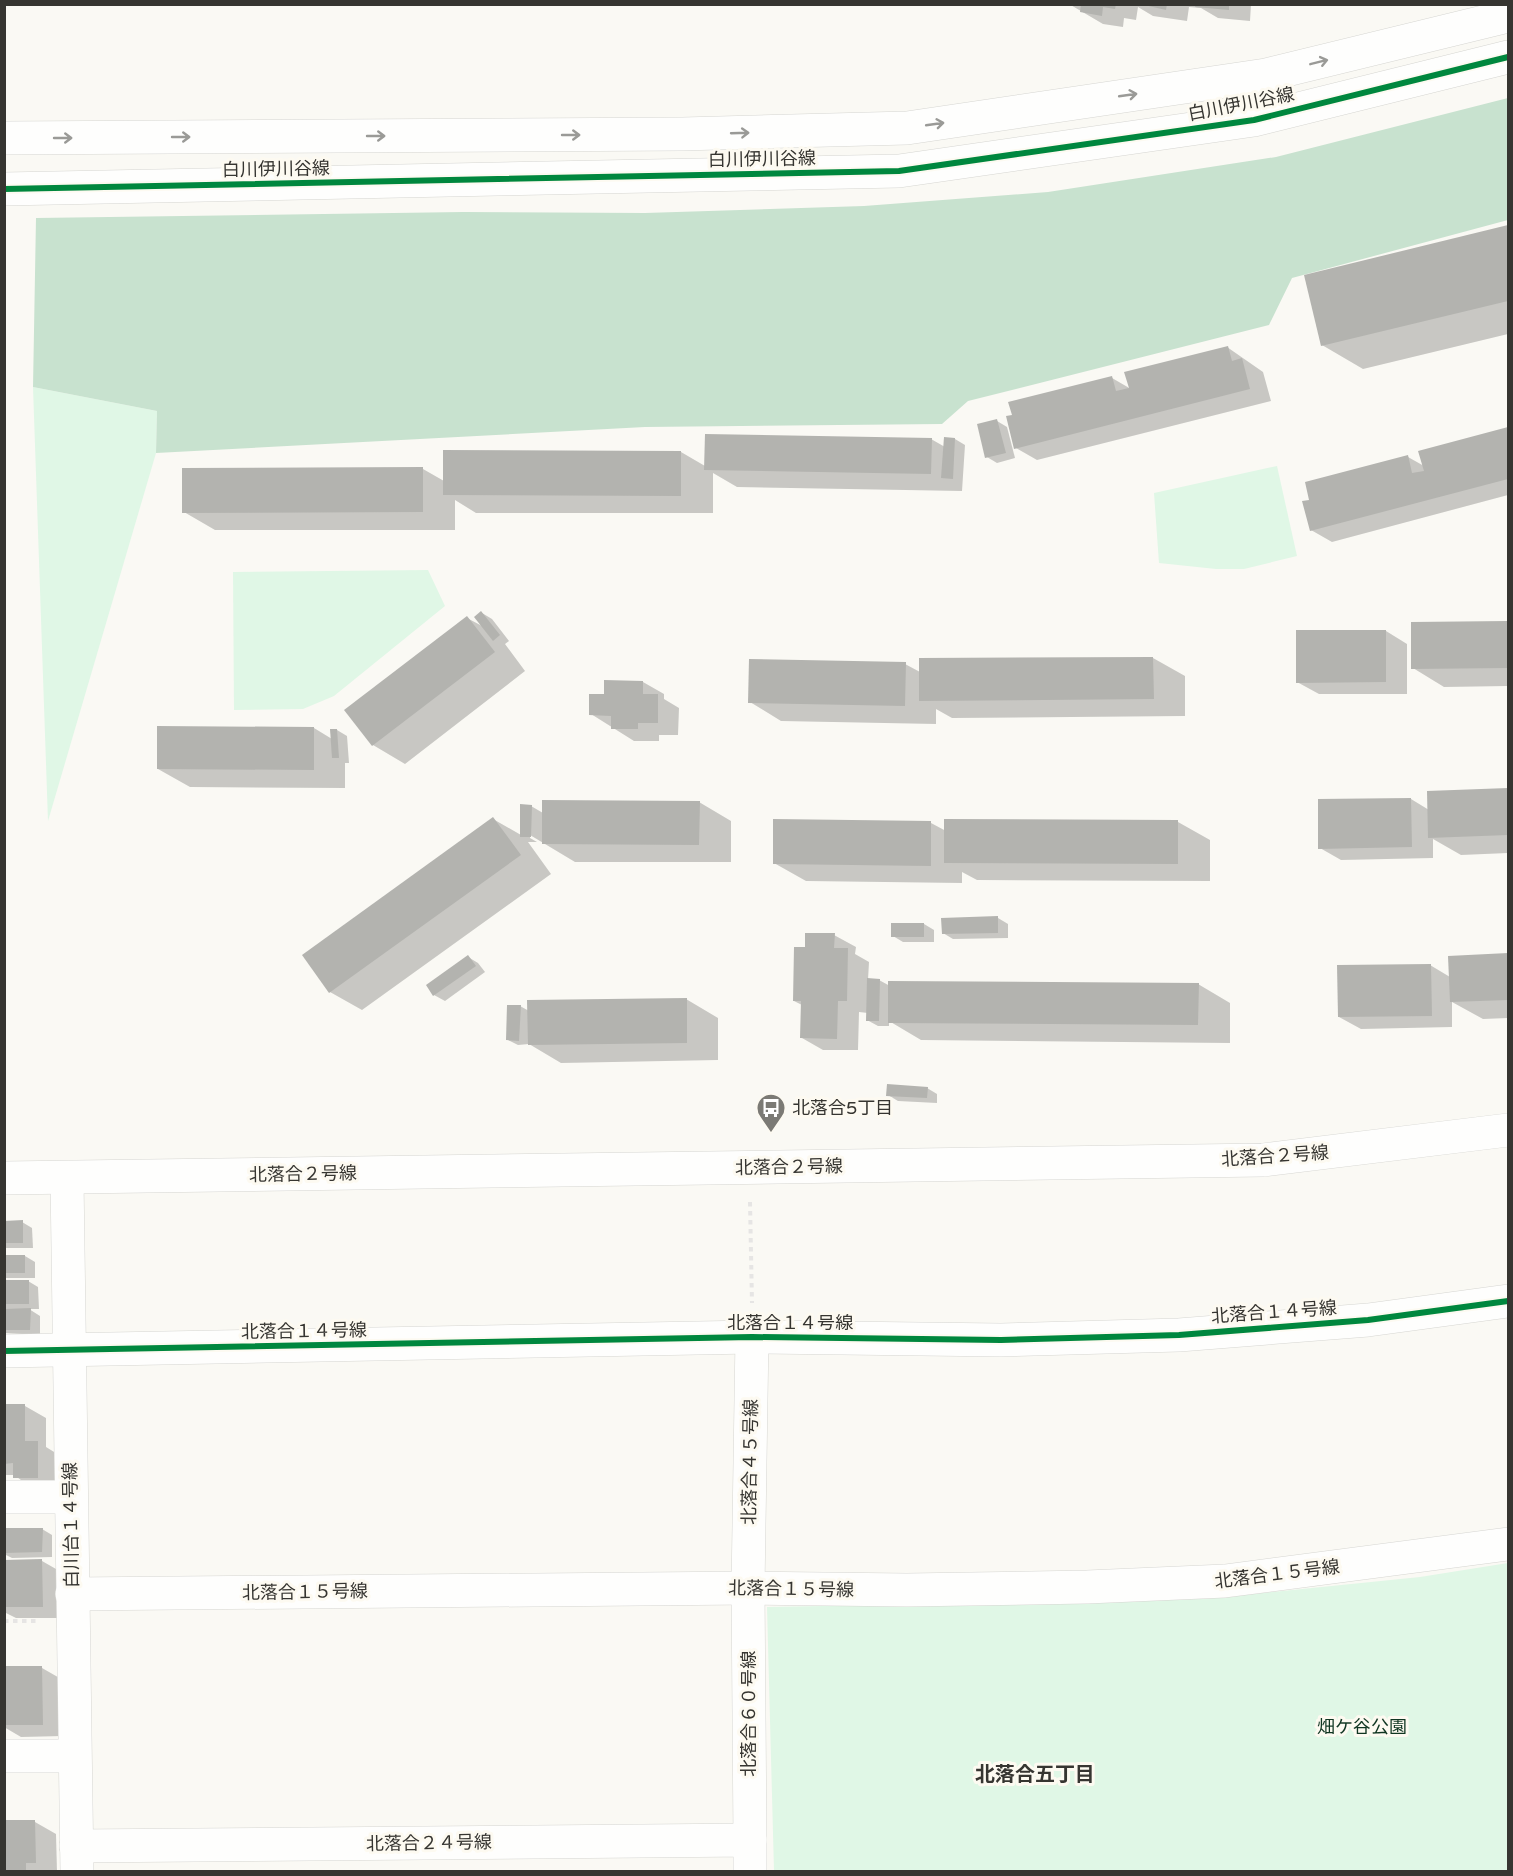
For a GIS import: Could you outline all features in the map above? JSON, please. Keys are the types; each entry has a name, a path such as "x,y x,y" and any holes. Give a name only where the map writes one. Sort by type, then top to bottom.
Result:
{"street":[{"name":"白川伊川谷線","path":"4,138 670,134 907,128 1266,75 1509,16"},
{"name":"白川伊川谷線","path":"4,189 899,171 1254,120 1509,57"},
{"name":"北落合２号線","path":"4,1178 68,1179 1263,1160 1509,1130"},
{"name":"白川台１４号線","path":"68,1179 76,1859"},
{"name":"北落合１４号線","path":"4,1351 752,1337 1001,1340 1179,1335 1368,1320 1509,1301"},
{"name":"北落合４５号線","path":"748,1588 752,1337"},
{"path":"4,1497 70,1497"},
{"name":"北落合１５号線","path":"72,1594 748,1588 918,1590 1087,1587 1225,1581 1509,1544"},
{"name":"北落合６０号線","path":"748,1588 750,1840"},
{"path":"4,1756 74,1756"},
{"path":"750,1840 750,1872"},
{"name":"北落合２４号線","path":"76,1859 750,1840"}],"path":[{"path":"749,1168 752,1337"}],"green space":[{"path":"1508,98 1508,220 1292,278 1269,325 968,401 942,424 645,427 156,453 157,411 33,387 36,218 463,212 645,213 864,206 1048,192 1276,157"},
{"path":"33,387 157,411 156,453 48,821"},
{"path":"1277,466 1297,556 1244,569 1216,569 1159,563 1154,493"},
{"path":"428,570 445,606 334,696 303,709 234,710 233,572"},
{"name":"畑ケ谷公園","path":"1508,1563 1508,1871 774,1871 767,1607 1202,1599 1420,1577"}],"building":[{"path":"1081,4 1116,4 1115,9 1103,7 1102,16 1080,12"},
{"path":"1140,4 1167,4 1166,10"},
{"path":"1196,4 1229,4 1229,10 1195,7"},
{"path":"1508,225 1508,301 1321,346 1304,275"},
{"path":"1228,346 1232,361 1242,358 1250,389 1014,449 1006,416 1012,415 1008,402 1112,376 1116,391 1129,388 1124,372"},
{"path":"997,419 1006,453 985,458 977,424"},
{"path":"1508,427 1508,479 1310,531 1302,501 1309,500 1305,482 1408,455 1412,473 1424,471 1418,451"},
{"path":"705,434 932,438 931,474 704,470"},
{"path":"944,437 955,438 953,479 941,478"},
{"path":"443,450 681,451 681,496 443,495"},
{"path":"423,467 423,512 182,513 182,468"},
{"path":"481,611 500,635 493,641 474,617"},
{"path":"467,616 495,652 372,746 344,710"},
{"path":"1508,621 1508,668 1411,669 1411,622"},
{"path":"1296,630 1386,630 1386,682 1296,683"},
{"path":"1153,657 1154,699 919,701 919,658"},
{"path":"749,659 906,662 905,706 748,703"},
{"path":"604,680 643,681 643,694 658,694 658,723 638,723 638,729 611,729 611,716 589,715 589,694 604,694"},
{"path":"157,726 314,727 314,770 157,769"},
{"path":"330,729 337,729 339,758 332,758"},
{"path":"1508,788 1508,835 1428,838 1427,791"},
{"path":"1411,798 1412,847 1318,849 1318,799"},
{"path":"542,800 700,801 699,845 542,844"},
{"path":"520,804 532,805 531,837 520,837"},
{"path":"493,817 521,855 329,993 302,955"},
{"path":"773,819 931,821 931,866 773,864"},
{"path":"944,819 1178,820 1178,864 944,863"},
{"path":"998,916 998,933 942,934 941,918"},
{"path":"891,923 924,923 924,937 891,937"},
{"path":"805,933 835,933 834,948 848,948 847,1001 838,1001 837,1039 800,1038 801,1001 793,1001 794,947 805,947"},
{"path":"1508,953 1508,1000 1450,1002 1448,956"},
{"path":"468,955 476,966 433,996 426,985"},
{"path":"1431,964 1432,1016 1338,1017 1337,965"},
{"path":"867,978 880,979 879,1021 866,1021"},
{"path":"888,981 1199,983 1198,1025 888,1023"},
{"path":"687,998 687,1043 528,1045 527,1000"},
{"path":"507,1005 521,1005 519,1041 506,1040"},
{"path":"887,1084 928,1087 927,1098 886,1096"},
{"path":"23,1220 23,1243 4,1243 4,1221"},
{"path":"4,1255 25,1255 25,1273 4,1273"},
{"path":"4,1280 29,1280 29,1304 4,1304"},
{"path":"31,1308 30,1330 5,1330 5,1309"},
{"path":"4,1404 25,1404 25,1441 38,1441 38,1478 13,1478 13,1463 4,1464"},
{"path":"4,1528 43,1528 42,1552 4,1553"},
{"path":"42,1559 43,1607 4,1607 4,1560"},
{"path":"4,1666 42,1666 43,1725 4,1725"},
{"path":"4,1820 35,1820 36,1863 26,1863 26,1872 5,1872"}],"cycle path":[{"path":"4,189 899,171 1254,120 1508,57"},
{"path":"4,1351 752,1337 1001,1340 1179,1335 1368,1320 1508,1301"}],"place":[{"name":"北落合5丁目","path":"771,1134"}],"district":[{"name":"北落合五丁目","path":"1035,1775"}]}
